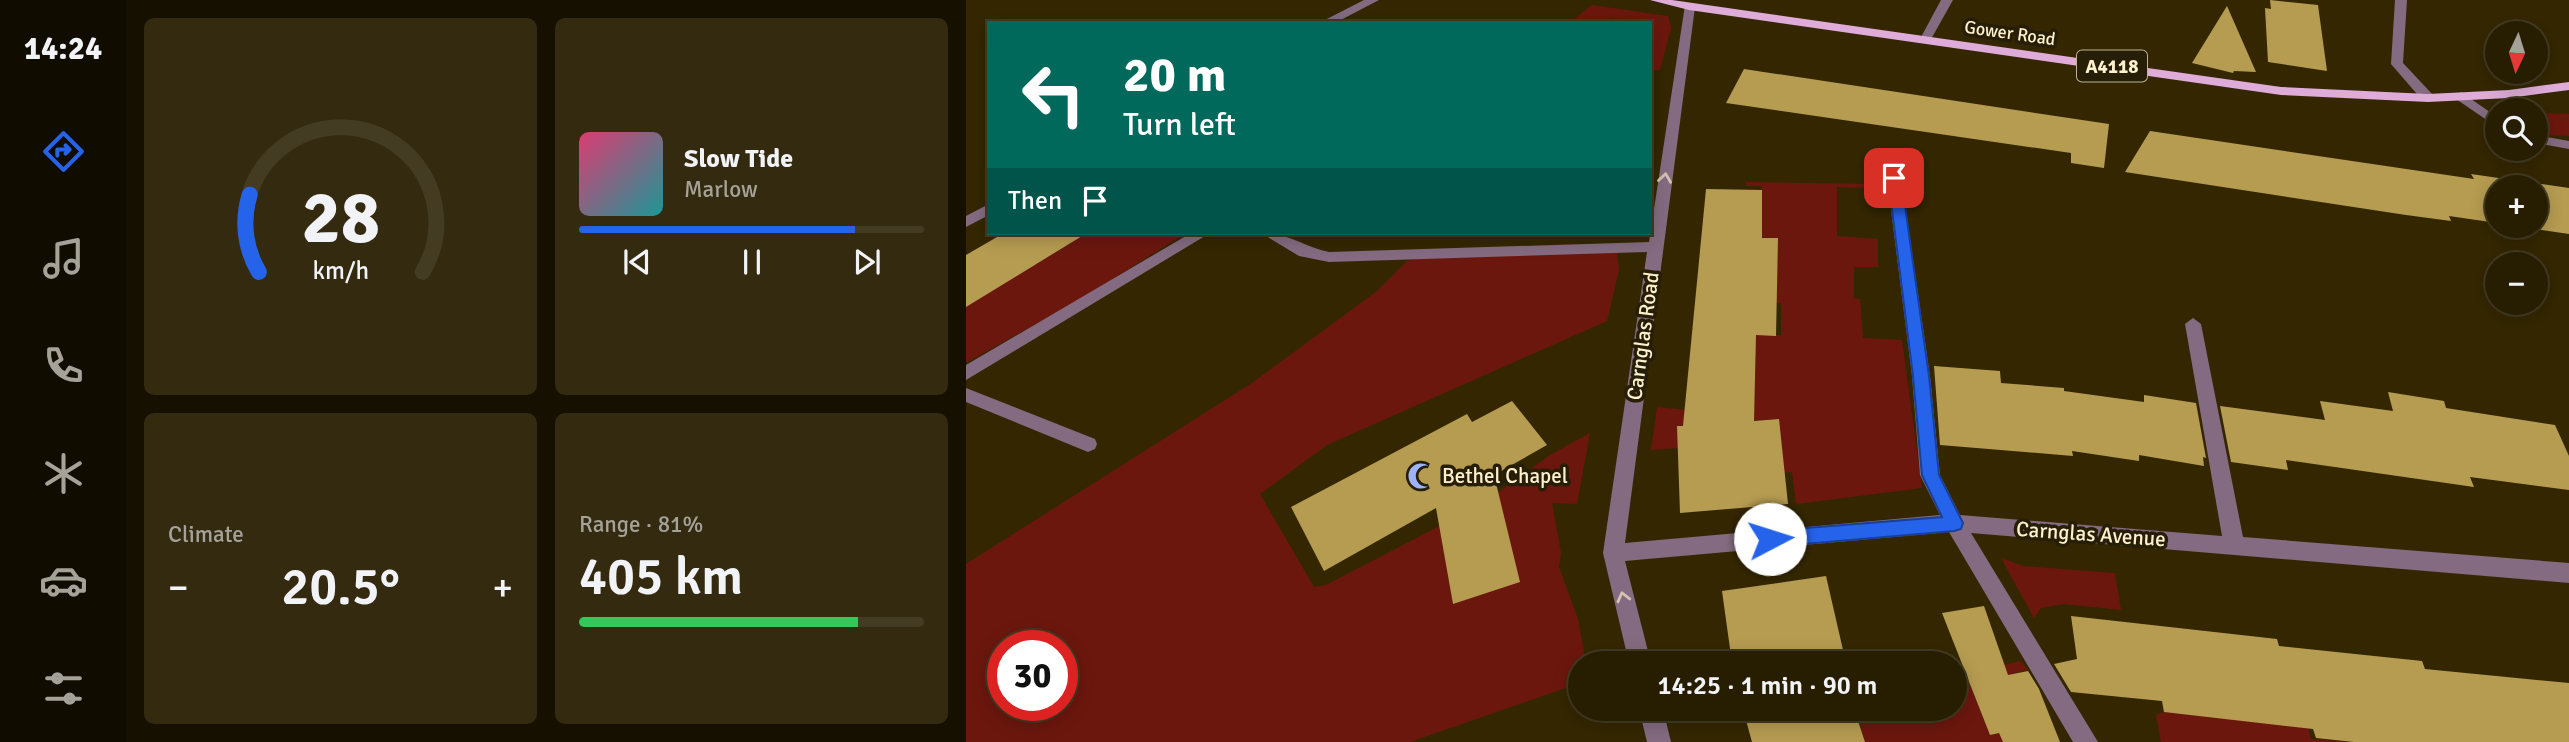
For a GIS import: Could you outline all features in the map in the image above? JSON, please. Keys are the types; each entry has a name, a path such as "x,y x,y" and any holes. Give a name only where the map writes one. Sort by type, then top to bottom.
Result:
{"main road":[{"name":"Gower Road","path":"1657,0 1689,7 2281,91 2428,98 2569,86"}],"street":[{"path":"1329,21 1373,0"},
{"path":"1926,39 1947,0"},
{"path":"2400,0 2397,64 2428,98"},
{"name":"Carnglas Road","path":"1637,651 1613,553 1689,7"},
{"path":"2461,96 2485,114"},
{"path":"2548,141 2569,145"},
{"path":"1894,178 1921,376 1930,475 1954,523 2086,742"},
{"path":"966,222 987,210"},
{"path":"966,373 1199,235"},
{"path":"1273,235 1304,252 1329,257 1656,247"},
{"path":"2193,324 2234,545"},
{"path":"966,395 1087,444"},
{"name":"Carnglas Avenue","path":"1613,553 1954,523 2569,573"},
{"path":"1654,721 1660,742"}],"shaded area":[{"path":"1592,5 1668,16 1671,28 1660,70 1652,70 1652,21 1611,18 1608,21 1572,21"},
{"path":"2548,113 2569,114 2569,136 2548,135"},
{"path":"1746,182 1868,184 1869,188 1837,187 1837,236 1878,239 1878,267 1854,267 1854,298 1860,299 1863,338 1902,340 1922,488 1796,504 1792,472 1763,474 1778,419 1678,426 1678,448 1651,450 1657,407 1696,411 1754,405 1756,356 1713,355 1751,335 1781,335 1781,303 1749,302 1752,293 1777,293 1777,275 1756,275 1777,264 1778,238 1751,237 1762,186 1746,186"},
{"path":"1063,235 1183,235 1087,295 966,363 966,296 1016,256 1035,265 1074,241"},
{"path":"1573,244 1617,250 1619,270 1607,321 1327,445 1260,494 1314,587 1326,585 1482,504 1550,455 1590,433 1577,504 1552,503 1561,553 1559,567 1578,619 1584,651 1568,651 1568,687 1410,742 966,742 966,564 1252,383 1377,291 1407,261 1447,250","holes":["1505,521 1519,582 1453,604 1442,541"]},
{"path":"2001,558 2023,566 2115,573 2121,610 2064,604 2041,608 2034,618"},
{"path":"2021,661 2028,670 1970,685 1990,735 2050,720 2002,738 2003,742 1865,742 1858,721 1967,721 1967,673"},
{"path":"2164,712 2308,727 2311,739 2354,742 2161,742 2156,715"}],"building":[{"path":"2270,0 2318,5 2327,71 2268,62 2265,8 2271,9"},
{"path":"2227,6 2256,72 2233,73 2192,63"},
{"path":"1744,69 2109,124 2104,168 2071,163 2071,153 1726,103"},
{"path":"2150,131 2474,179 2471,174 2485,176 2485,221 2449,216 2451,221 2406,215 2125,172"},
{"path":"2548,185 2569,188 2569,234 2548,231"},
{"path":"1706,189 1762,190 1762,238 1778,238 1776,336 1756,335 1754,421 1779,419 1788,504 1680,513 1677,426 1683,426"},
{"path":"1001,235 1084,235 966,307 966,255"},
{"path":"1934,366 2000,371 2001,383 2064,388 2064,391 2144,402 2144,395 2196,403 2206,458 2203,457 2204,466 2139,455 2139,461 2072,451 2073,456 1940,445"},
{"path":"2388,392 2444,401 2446,408 2555,425 2569,456 2569,490 2470,477 2474,487 2286,460 2288,470 2231,462 2220,406 2325,420 2320,401 2393,411"},
{"name":"Bethel Chapel","path":"1512,401 1547,445 1494,475 1520,582 1453,604 1436,508 1324,571 1291,507 1467,414 1472,422"},
{"path":"1826,576 1843,651 1730,651 1722,591"},
{"path":"1984,606 2008,675 2028,671 2039,689 2060,742 2003,742 1999,733 1990,735 1967,677 1967,651 1957,651 1942,613"},
{"path":"2071,616 2277,639 2279,646 2422,661 2425,669 2569,683 2569,742 2354,742 2316,738 2313,729 2164,712 2162,701 2071,692 2054,664 2077,659"},
{"path":"1746,721 1858,721 1865,742 1752,742"}],"place":[{"name":"Bethel Chapel","path":"1421,476"}],"route":[{"path":"1770,539 1954,523 1930,475 1921,376 1894,178"}]}
